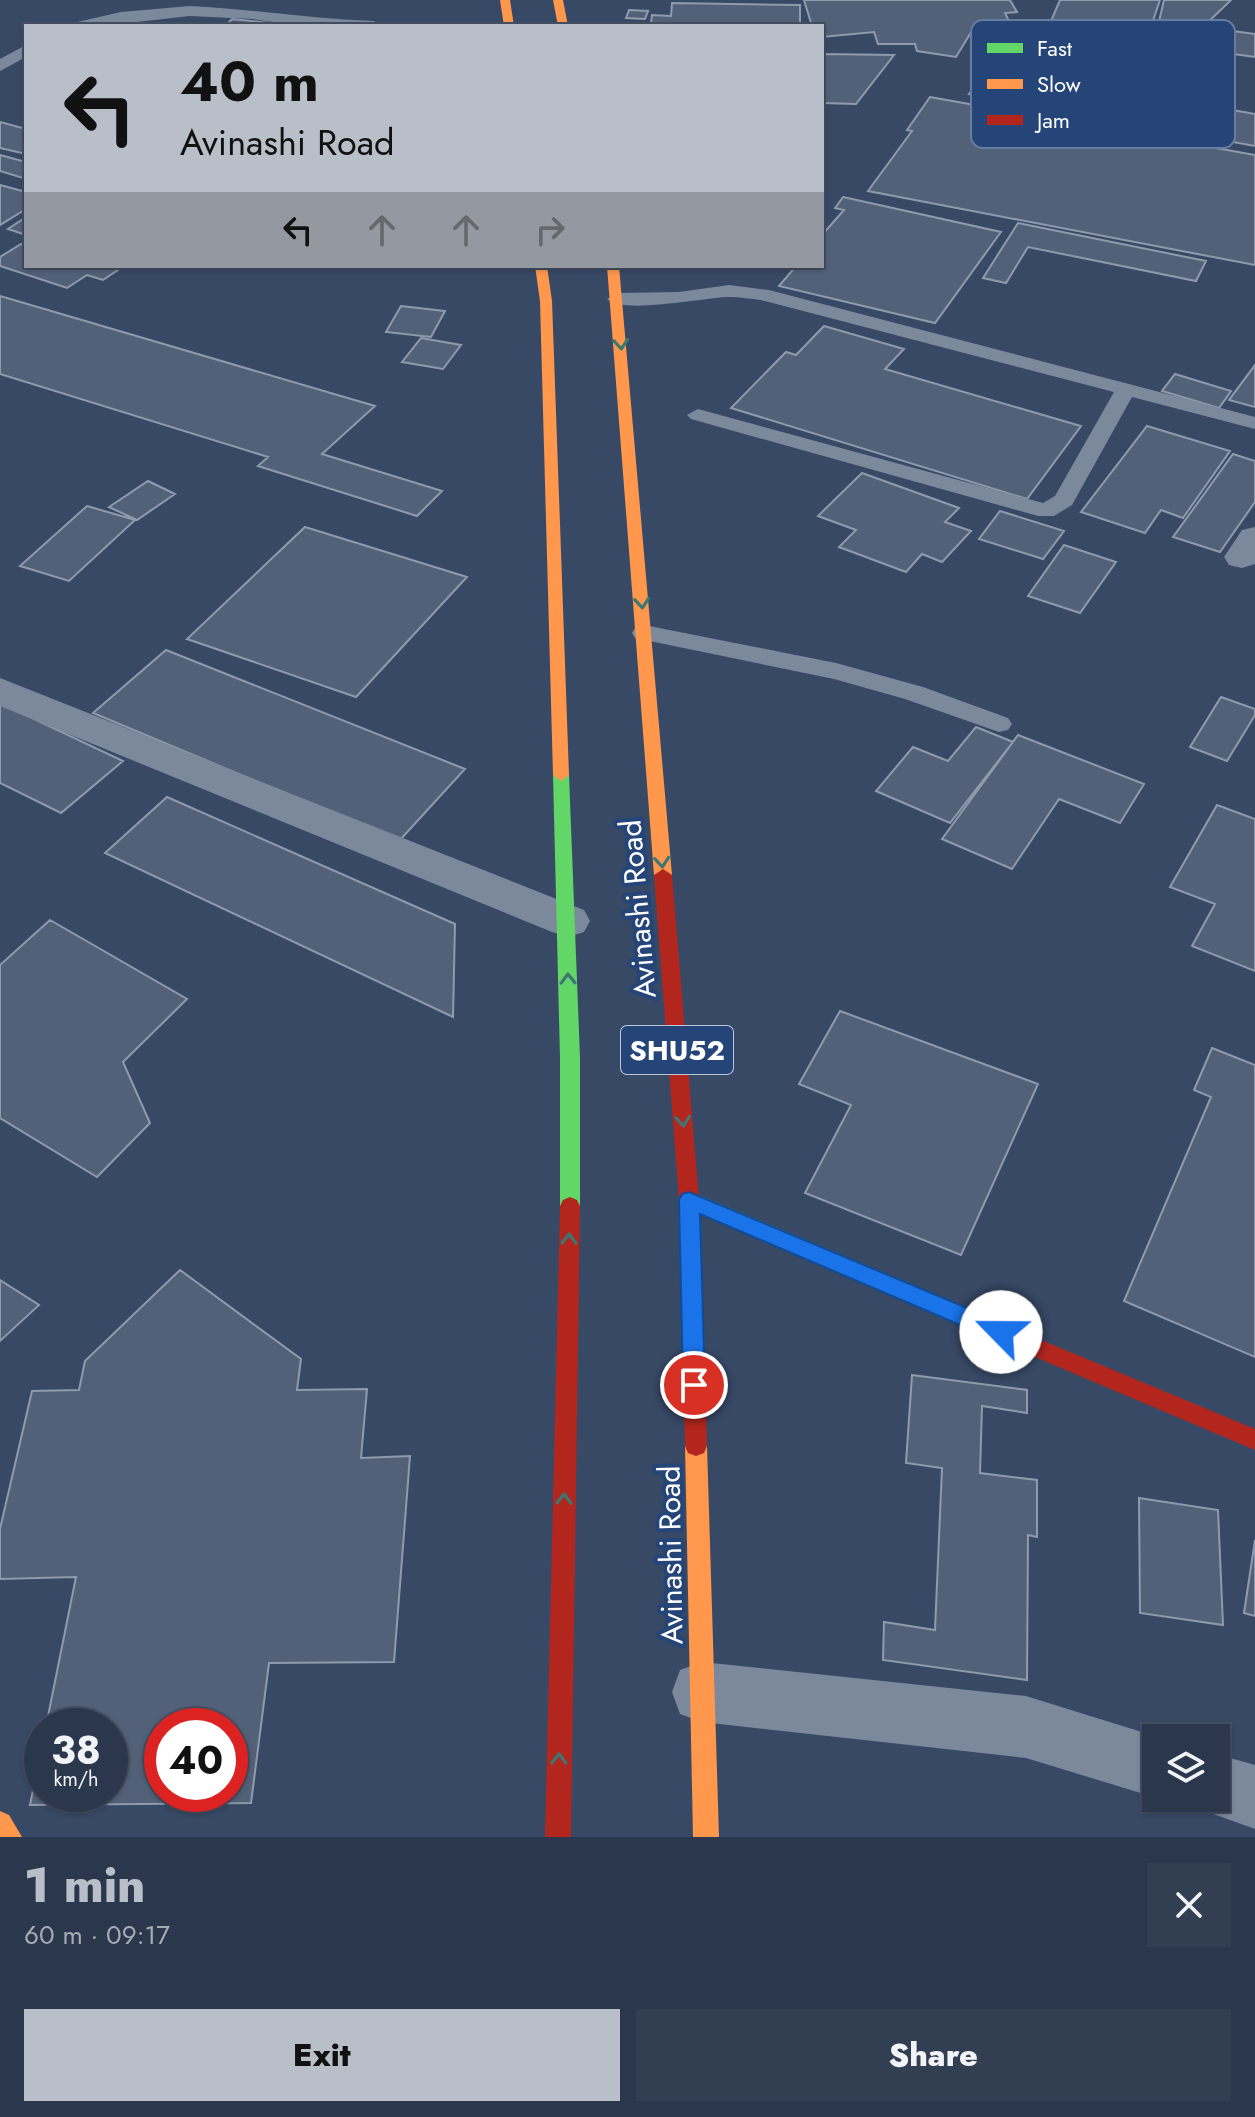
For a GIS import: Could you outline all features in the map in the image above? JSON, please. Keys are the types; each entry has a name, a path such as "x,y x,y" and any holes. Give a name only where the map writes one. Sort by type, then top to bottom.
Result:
{"main road":[{"path":"503,0 509,24"},
{"path":"558,0 563,24"},
{"path":"541,268 546,301 568,921 570,1191 558,1837"},
{"name":"Avinashi Road","path":"613,268 689,1200 706,1837"},
{"path":"689,1200 1255,1440"},
{"path":"0,1824 9,1837"}],"street":[{"path":"0,691 568,921"},
{"path":"702,1692 1026,1727 1142,1763"},
{"path":"1230,1789 1255,1797"}],"lane":[{"path":"88,24 121,17 190,11 349,24"},
{"path":"0,66 24,51"},
{"path":"617,299 679,298 729,291 762,294 1255,423"},
{"path":"698,415 1046,511 1064,500 1126,389"},
{"path":"644,633 836,671 914,693 999,724"}],"building":[{"path":"804,0 1010,0 1017,12 1005,13 1008,20 971,20 971,34 956,57 917,51 915,44 878,44 874,32 824,37 824,24 811,24"},
{"path":"1060,0 1160,0 1153,20 1051,20"},
{"path":"1164,0 1231,0 1210,20 1159,20"},
{"path":"672,3 800,5 800,24 651,24 652,15 671,16"},
{"path":"629,10 648,11 645,19 626,18"},
{"path":"232,19 279,24 227,24"},
{"path":"1235,31 1255,34 1255,57 1235,54"},
{"path":"824,54 894,55 856,104 824,103"},
{"path":"930,97 971,104 971,148 1216,148 1255,155 1255,265 868,191 912,131 907,130"},
{"path":"1235,110 1255,114 1255,146 1235,142"},
{"path":"0,122 24,128 24,154 0,148"},
{"path":"0,155 24,161 24,178 0,171"},
{"path":"0,185 24,191 24,210 0,225"},
{"path":"843,197 1001,232 935,323 779,286 794,268 824,268 824,233 844,210 835,208"},
{"path":"24,218 24,234 8,229"},
{"path":"1018,223 1206,261 1196,281 1028,247 1006,283 983,278"},
{"path":"21,244 24,245 24,268 121,268 103,280 87,275 67,288 0,266 0,257"},
{"path":"0,296 375,406 322,454 442,491 417,516 258,466 268,457 0,374"},
{"path":"401,306 445,311 431,337 386,332"},
{"path":"824,326 904,349 885,369 1081,426 1027,499 731,408 786,352 796,355"},
{"path":"421,338 461,345 443,369 402,362"},
{"path":"1255,365 1255,407 1229,400"},
{"path":"1175,374 1231,391 1219,408 1162,391"},
{"path":"1147,426 1230,451 1183,518 1161,510 1145,533 1081,512"},
{"path":"1233,454 1255,461 1255,502 1220,552 1173,537"},
{"path":"862,473 959,508 945,522 971,531 942,562 922,554 906,572 839,547 856,530 818,516"},
{"path":"148,481 175,494 137,520 109,507"},
{"path":"87,506 135,520 69,581 20,566"},
{"path":"1000,511 1064,531 1043,559 979,539"},
{"path":"305,527 467,577 356,697 187,639"},
{"path":"1064,545 1116,562 1080,613 1028,596"},
{"path":"166,650 465,769 399,841 93,713"},
{"path":"1221,697 1255,709 1255,715 1227,761 1190,747"},
{"path":"0,703 123,761 61,813 0,783"},
{"path":"976,727 1013,742 950,823 876,791 913,747 948,761"},
{"path":"1018,735 1144,784 1120,823 1059,799 1012,869 942,839"},
{"path":"167,797 455,924 453,1017 105,853"},
{"path":"1217,805 1255,819 1255,971 1192,946 1215,904 1170,887"},
{"path":"50,920 187,999 123,1062 150,1123 97,1177 0,1118 0,965"},
{"path":"840,1011 1038,1084 961,1255 805,1193 851,1105 799,1084"},
{"path":"1212,1048 1255,1065 1255,1357 1124,1301 1211,1097 1194,1090"},
{"path":"180,1270 301,1359 297,1390 367,1389 361,1458 410,1456 394,1662 269,1663 251,1803 248,1803 248,1708 144,1708 144,1804 128,1804 128,1708 50,1708 76,1577 0,1579 0,1529 32,1391 79,1390 85,1361"},
{"path":"0,1280 39,1305 0,1341"},
{"path":"912,1375 1027,1390 1027,1413 982,1406 980,1473 1037,1480 1037,1537 1028,1535 1027,1680 883,1660 884,1622 935,1630 942,1468 906,1463"},
{"path":"1139,1498 1218,1510 1223,1625 1140,1613"},
{"path":"1255,1540 1255,1616 1244,1613"}],"traffic: fast":[{"path":"561,775 570,1058 570,1206"},
{"path":"689,1200 979,1323"}],"traffic: slow":[{"path":"505,0 509,24"},
{"path":"558,0 563,24"},
{"path":"541,268 546,301 561,775"},
{"path":"613,268 663,875"},
{"path":"696,1446 706,1837"},
{"path":"0,1824 9,1837"}],"traffic: jam":[{"path":"663,875 689,1200 696,1446"},
{"path":"558,1837 570,1206"},
{"path":"979,1323 1255,1440"}],"route":[{"path":"694,1385 689,1200 1001,1332"}]}
